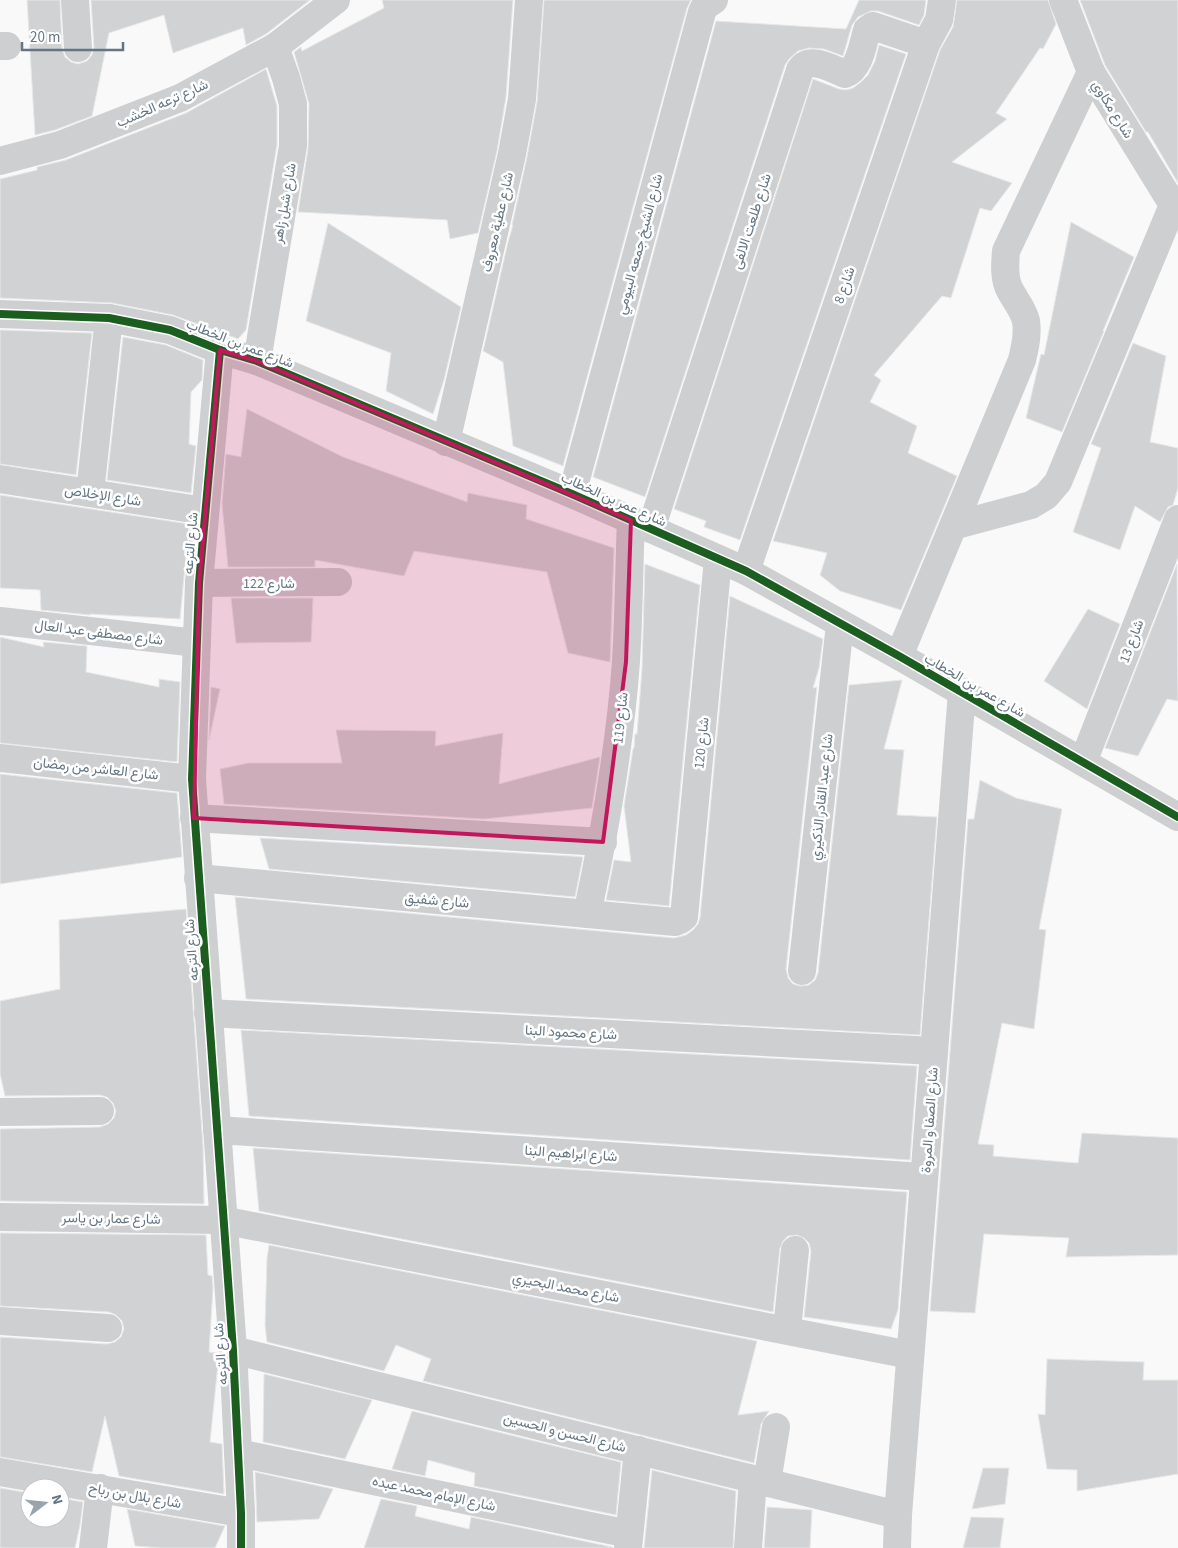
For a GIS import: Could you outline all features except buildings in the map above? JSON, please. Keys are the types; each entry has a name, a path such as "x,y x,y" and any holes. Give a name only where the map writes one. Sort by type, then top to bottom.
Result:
{"street":[{"path":"75,0 78,48"},
{"name":"شارع ترعه الخشب","path":"0,161 60,145 180,98 275,47 336,0"},
{"name":"شارع عطية معروف","path":"446,442 512,154 522,99 529,0"},
{"name":"شارع الشيخ جمعه البيومي","path":"572,494 702,12 705,6 714,0"},
{"name":"شارع 8","path":"746,571 926,44 939,20 942,0"},
{"name":"شارع مكاوي","path":"1063,0 1091,72 1175,208"},
{"name":"شارع طلعت الالفى","path":"641,525 800,70 805,64 812,62 846,74 849,73 854,68 867,30 873,26 926,44"},
{"name":"شارع شبل زاهر","path":"257,361 293,146 293,104 275,47"},
{"path":"899,656 1022,360 1027,340 1026,320 1018,301 1008,286 1004,269 1006,251 1091,72"},
{"path":"953,526 1031,505 1046,496 1058,482 1175,208"},
{"name":"شارع عمر بن الخطاب","path":"0,314 109,318 170,330 220,350 257,361 572,494 746,571 899,656 1178,816"},
{"path":"90,493 109,318"},
{"name":"شارع الترعه","path":"220,350 199,583 192,778 222,1220 233,1350 241,1548"},
{"name":"شارع الإخلاص","path":"0,479 205,511"},
{"name":"شارع 13","path":"1083,762 1178,519"},
{"name":"شارع 119","path":"587,914 603,842 616,755 641,525"},
{"name":"شارع 120","path":"675,922 684,917 718,559"},
{"name":"شارع 122","path":"199,583 338,582"},
{"name":"شارع مصطفى عبد العال","path":"0,620 197,644"},
{"name":"شارع عبد القادر الذكيري","path":"802,971 840,624"},
{"name":"شارع الصفا و المروة","path":"897,1548 910,1355 962,692"},
{"name":"شارع العاشر من رمضان","path":"0,758 192,778"},
{"path":"194,818 603,842"},
{"name":"شارع شفيق","path":"198,878 675,922"},
{"name":"شارع محمود البنا","path":"208,1013 934,1051"},
{"path":"0,1112 100,1112"},
{"name":"شارع ابراهيم البنا","path":"217,1130 924,1177"},
{"name":"شارع عمار بن ياسر","path":"0,1217 222,1220"},
{"name":"شارع محمد البحيري","path":"222,1220 910,1355"},
{"path":"787,1330 795,1250"},
{"path":"0,1321 108,1328"},
{"name":"شارع الحسن و الحسين","path":"233,1350 898,1515"},
{"path":"748,1548 760,1481 776,1427"},
{"path":"628,1541 638,1450"},
{"name":"شارع الإمام محمد عبده","path":"238,1453 628,1541"},
{"name":"شارع بلال بن رباح","path":"0,1472 241,1513"},
{"path":"93,1548 100,1488"}],"highlighted area":[{"path":"220,350 257,361 631,520 626,662 603,842 194,818 199,583"}],"cycle path":[{"path":"0,314 109,318 170,330 220,350 257,361 572,494 746,571 899,656 1178,817"},
{"path":"220,350 199,583 192,779 233,1350 241,1548"}]}
